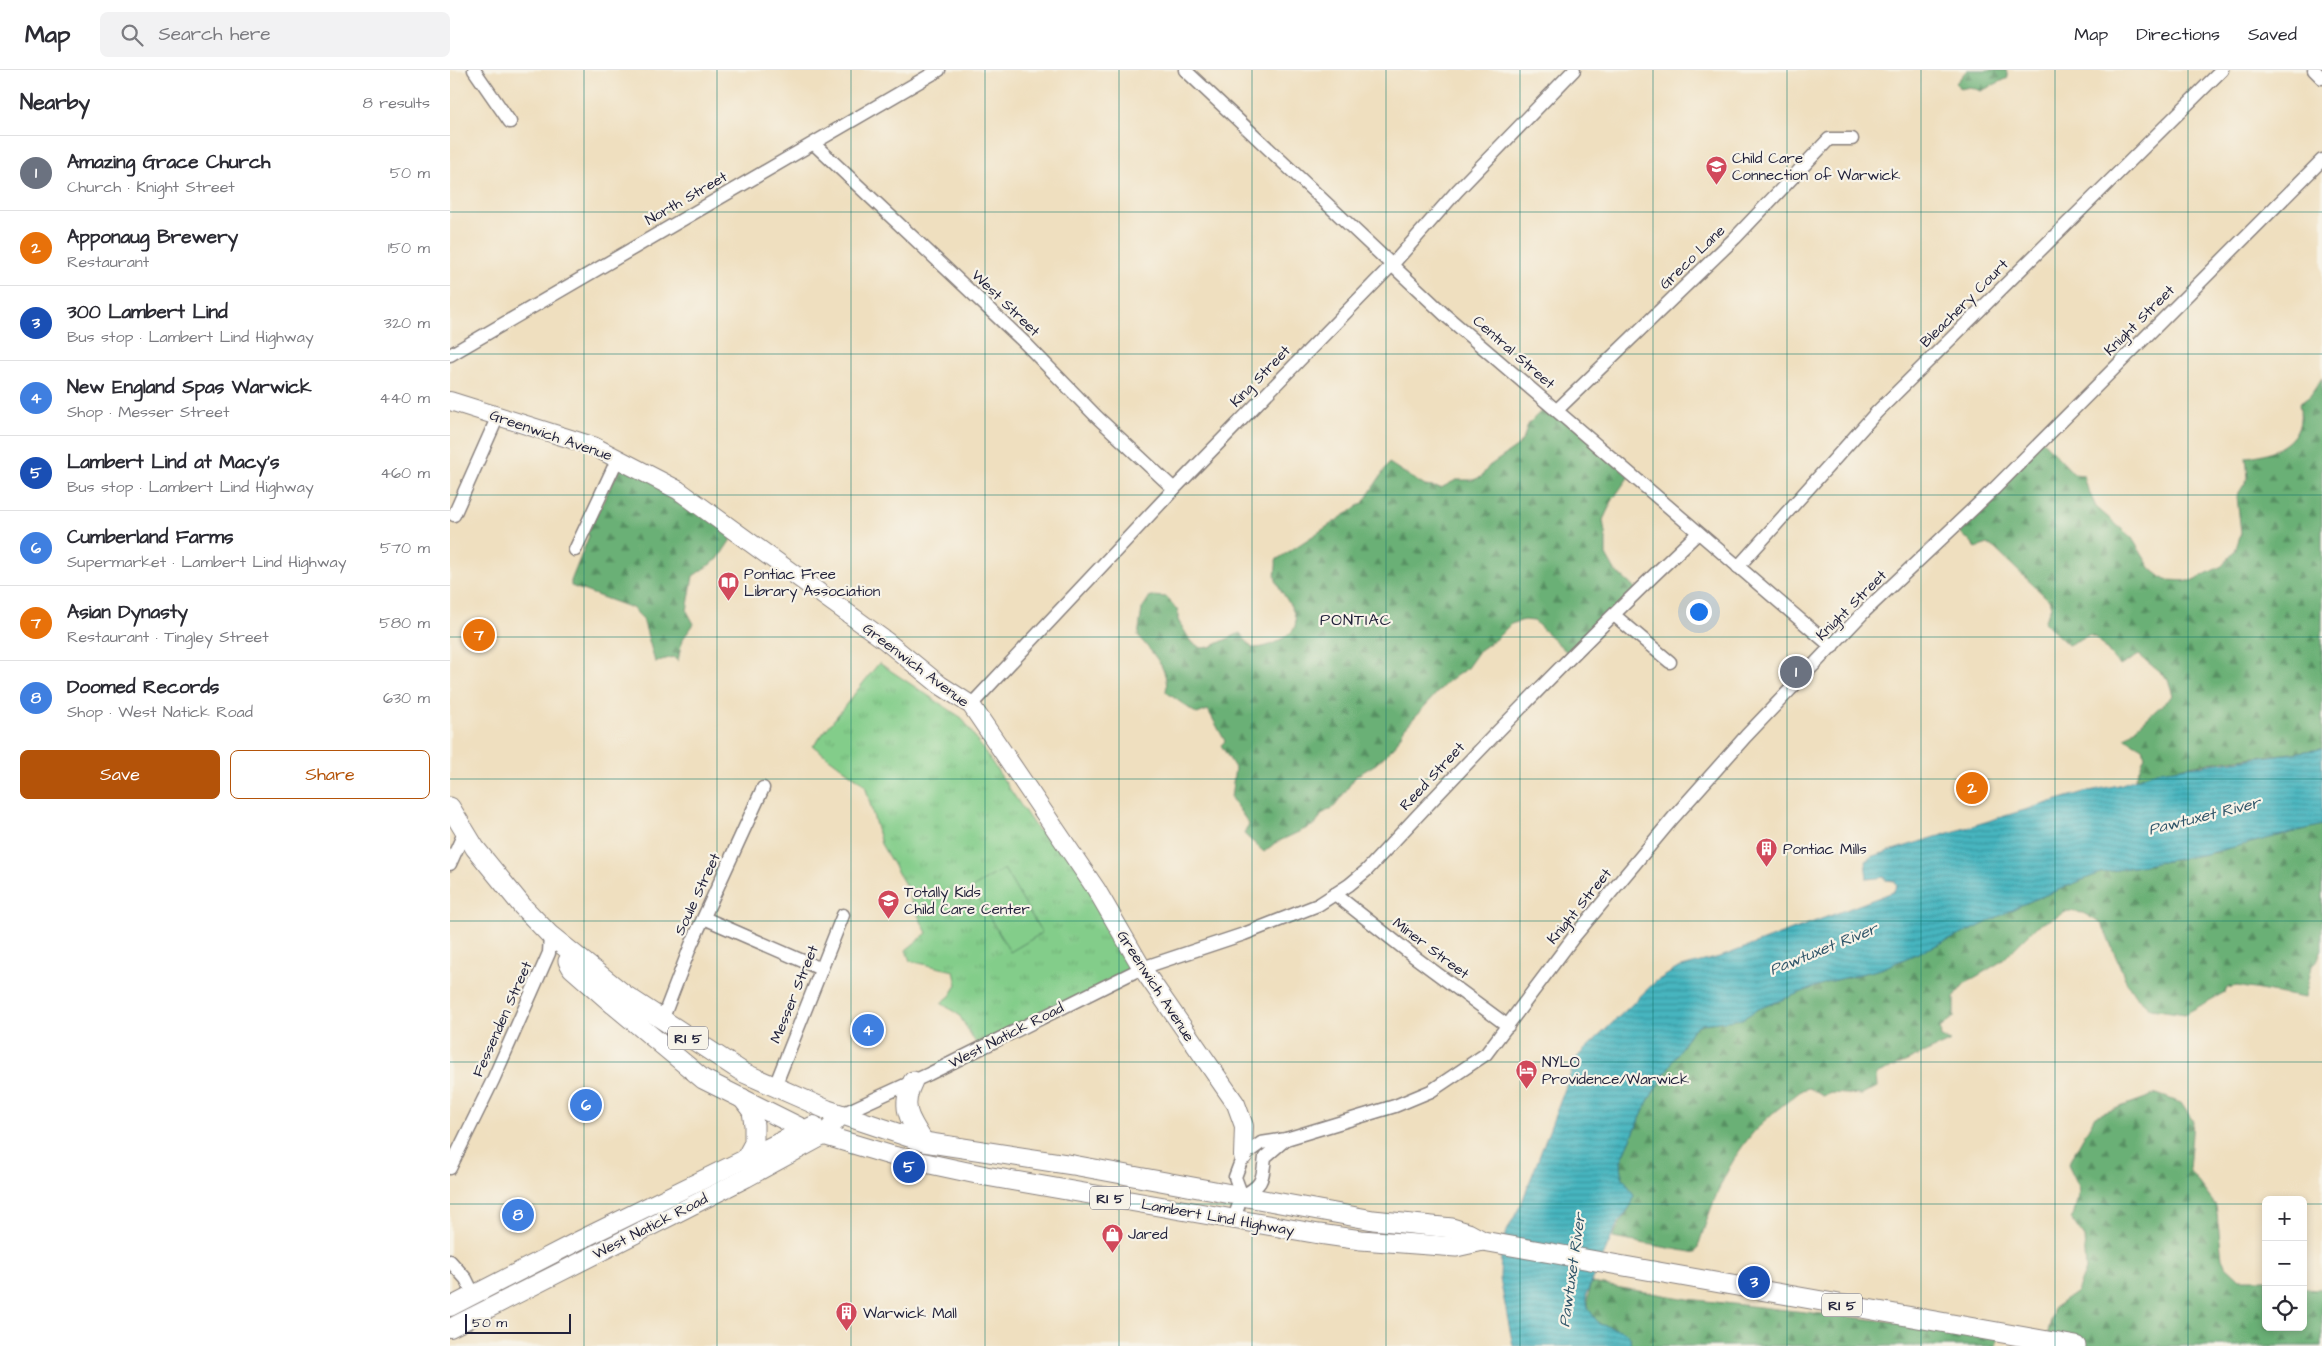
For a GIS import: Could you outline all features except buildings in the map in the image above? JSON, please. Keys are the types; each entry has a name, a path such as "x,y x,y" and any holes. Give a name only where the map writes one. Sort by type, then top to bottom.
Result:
{"main road":[{"name":"Lambert Lind Highway","path":"450,807 475,848 523,908 550,935 625,995 744,1073 828,1110 924,1142 1073,1165 1373,1220 1452,1228 1468,1233 1483,1241 1507,1246 2075,1346"},
{"name":"Lambert Lind Highway","path":"550,935 572,968 703,1079 803,1129 823,1136 894,1156 986,1176 1362,1240 1456,1247 1483,1241"},
{"path":"914,1081 907,1094 906,1108 911,1123 924,1142"},
{"path":"742,1098 752,1111 754,1125 754,1143 746,1158"}],"street":[{"path":"474,70 510,122"},
{"name":"North Street","path":"450,355 644,240 814,144 939,70"},
{"name":"Central Street","path":"1184,70 1445,315 1631,472 1698,533 1832,647"},
{"name":"King Street","path":"971,705 1174,489 1392,265 1457,191 1574,70"},
{"name":"Bleachery Court","path":"1738,567 1876,413 2222,70"},
{"path":"2314,70 2322,78"},
{"name":"Greco Lane","path":"1557,410 1735,238 1829,139 1852,139"},
{"name":"West Street","path":"814,144 1024,342 1097,416 1174,489"},
{"name":"Knight Street","path":"1243,1156 1261,1143 1286,1139 1383,1111 1431,1091 1486,1054 1573,938 1673,818 1746,736 1864,612 1994,489 2322,160"},
{"name":"Greenwich Avenue","path":"450,401 593,446 678,490 886,641 940,685 971,705 1096,889 1142,968 1236,1104 1244,1126 1243,1156"},
{"path":"454,515 498,416"},
{"path":"575,550 618,458"},
{"name":"Reed Street","path":"1142,968 1318,905 1367,870 1470,759 1698,533"},
{"path":"1614,615 1670,662"},
{"name":"Soule Street","path":"664,1015 685,959 763,788"},
{"path":"450,864 465,831"},
{"name":"Miner Street","path":"1335,894 1416,958 1508,1026"},
{"name":"Messer Street","path":"775,1086 843,915"},
{"path":"704,918 821,969"},
{"name":"Fessenden Street","path":"450,1168 493,1080 549,953 550,935"},
{"name":"West Natick Road","path":"450,1307 803,1129 842,1114 914,1081 1142,968"},
{"name":"West Natick Road","path":"450,1328 746,1178 823,1136 842,1114"},
{"name":"Knight Street","path":"1242,1196 1257,1188 1262,1182 1265,1157 1286,1139"},
{"path":"1234,1218 1242,1196 1235,1178 1243,1156"},
{"path":"450,1261 466,1279 474,1295"}],"green space":[{"path":"1967,70 2006,70 2008,78 1981,91 1970,87 1960,89 1956,83"},
{"path":"2322,378 2322,749 2204,764 2135,779 2145,756 2142,748 2125,738 2173,695 2168,679 2139,655 2120,666 2096,638 2089,635 2068,645 2044,622 2051,607 2049,600 1994,548 1988,544 1976,548 1954,526 2042,440 2074,474 2084,475 2085,483 2096,507 2132,538 2151,569 2165,580 2191,581 2222,566 2235,551 2241,533 2237,496 2248,478 2246,457 2279,448 2294,435 2300,416 2299,404 2310,396"},
{"path":"1548,404 1632,472 1613,499 1603,520 1606,555 1615,571 1636,589 1571,656 1534,621 1524,620 1511,624 1497,638 1479,651 1467,668 1446,683 1404,729 1395,746 1376,764 1356,776 1335,806 1322,814 1316,824 1275,843 1264,852 1244,834 1249,824 1231,798 1235,768 1221,745 1225,741 1208,710 1197,714 1166,692 1167,684 1163,669 1138,636 1142,609 1150,596 1167,597 1178,611 1178,620 1191,642 1202,648 1210,647 1240,633 1252,648 1273,644 1292,631 1295,624 1292,610 1276,580 1276,560 1363,503 1389,463 1425,486 1441,488 1456,480 1473,480 1481,477 1489,466 1518,446 1524,437 1528,424"},
{"path":"624,460 734,535 718,559 693,576 687,611 694,624 682,640 678,661 673,657 655,662 643,619 632,608 571,586 571,581 589,536 587,533"},
{"path":"879,663 962,718 1038,831 1051,824 1142,967 982,1053 959,1015 941,1003 950,996 957,985 954,971 910,961 906,950 927,933 909,897 911,895 881,844 865,785 813,746"},
{"path":"2322,825 2322,949 2317,961 2312,966 2305,998 2237,986 2227,988 2225,992 2185,1014 2151,1009 2135,995 2127,983 2102,924 2083,913 2068,911 2037,926 2002,961 1964,984 1954,997 1954,1017 1940,1028 1941,1037 1951,1041 1876,1075 1877,1087 1862,1095 1831,1093 1823,1096 1809,1088 1802,1090 1768,1118 1750,1136 1730,1167 1714,1200 1696,1253 1613,1238 1634,1195 1622,1176 1621,1161 1648,1101 1692,1030 1701,1024 1742,1019 1758,1009 1828,982 1881,969 1976,928 2021,905 2100,873 2206,854"},
{"path":"1004,869 1042,933 1010,952 972,888"},
{"path":"2157,1094 2181,1103 2193,1121 2189,1170 2216,1206 2222,1258 2226,1266 2240,1279 2262,1279 2262,1331 2307,1331 2307,1288 2322,1289 2322,1346 2061,1346 2046,1340 2054,1308 2077,1292 2086,1270 2084,1237 2072,1220 2080,1189 2068,1164 2095,1116"},
{"path":"1591,1283 1688,1299 1976,1331 1998,1337 1996,1346 1631,1346 1630,1337 1626,1334 1603,1325 1595,1319 1588,1304"}],"water":[{"name":"Pawtuxet River","path":"2322,749 2322,825 2206,854 2100,873 2021,905 1976,928 1881,969 1828,982 1758,1009 1742,1019 1702,1024 1692,1030 1648,1101 1621,1161 1622,1176 1634,1195 1632,1204 1617,1225 1586,1295 1588,1308 1599,1324 1624,1331 1630,1337 1631,1346 1513,1346 1500,1279 1501,1252 1507,1231 1522,1202 1577,1057 1655,982 1678,968 1723,956 1893,892 1897,885 1895,881 1885,880 1885,877 1867,879 1865,861 1873,856 2084,792 2119,785 2159,771"}],"place":[{"name":"Child Care Connection of Warwick","path":"1716,186"},
{"name":"Pontiac Free Library Association","path":"728,602"},
{"name":"Asian Dynasty","path":"479,635"},
{"name":"Amazing Grace Church","path":"1796,672"},
{"name":"Apponaug Brewery","path":"1972,788"},
{"name":"Pontiac Mills","path":"1767,868"},
{"name":"Totally Kids Child Care Center","path":"888,920"},
{"name":"New England Spas Warwick","path":"868,1030"},
{"name":"NYLO Providence/Warwick","path":"1526,1090"},
{"name":"Cumberland Farms","path":"586,1105"},
{"name":"Lambert Lind at Macy's","path":"909,1167"},
{"name":"Doomed Records","path":"518,1215"},
{"name":"Jared","path":"1112,1253"},
{"name":"300 Lambert Lind","path":"1754,1282"},
{"name":"Warwick Mall","path":"847,1332"}],"district":[{"name":"PONTIAC","path":"1356,619"}]}
